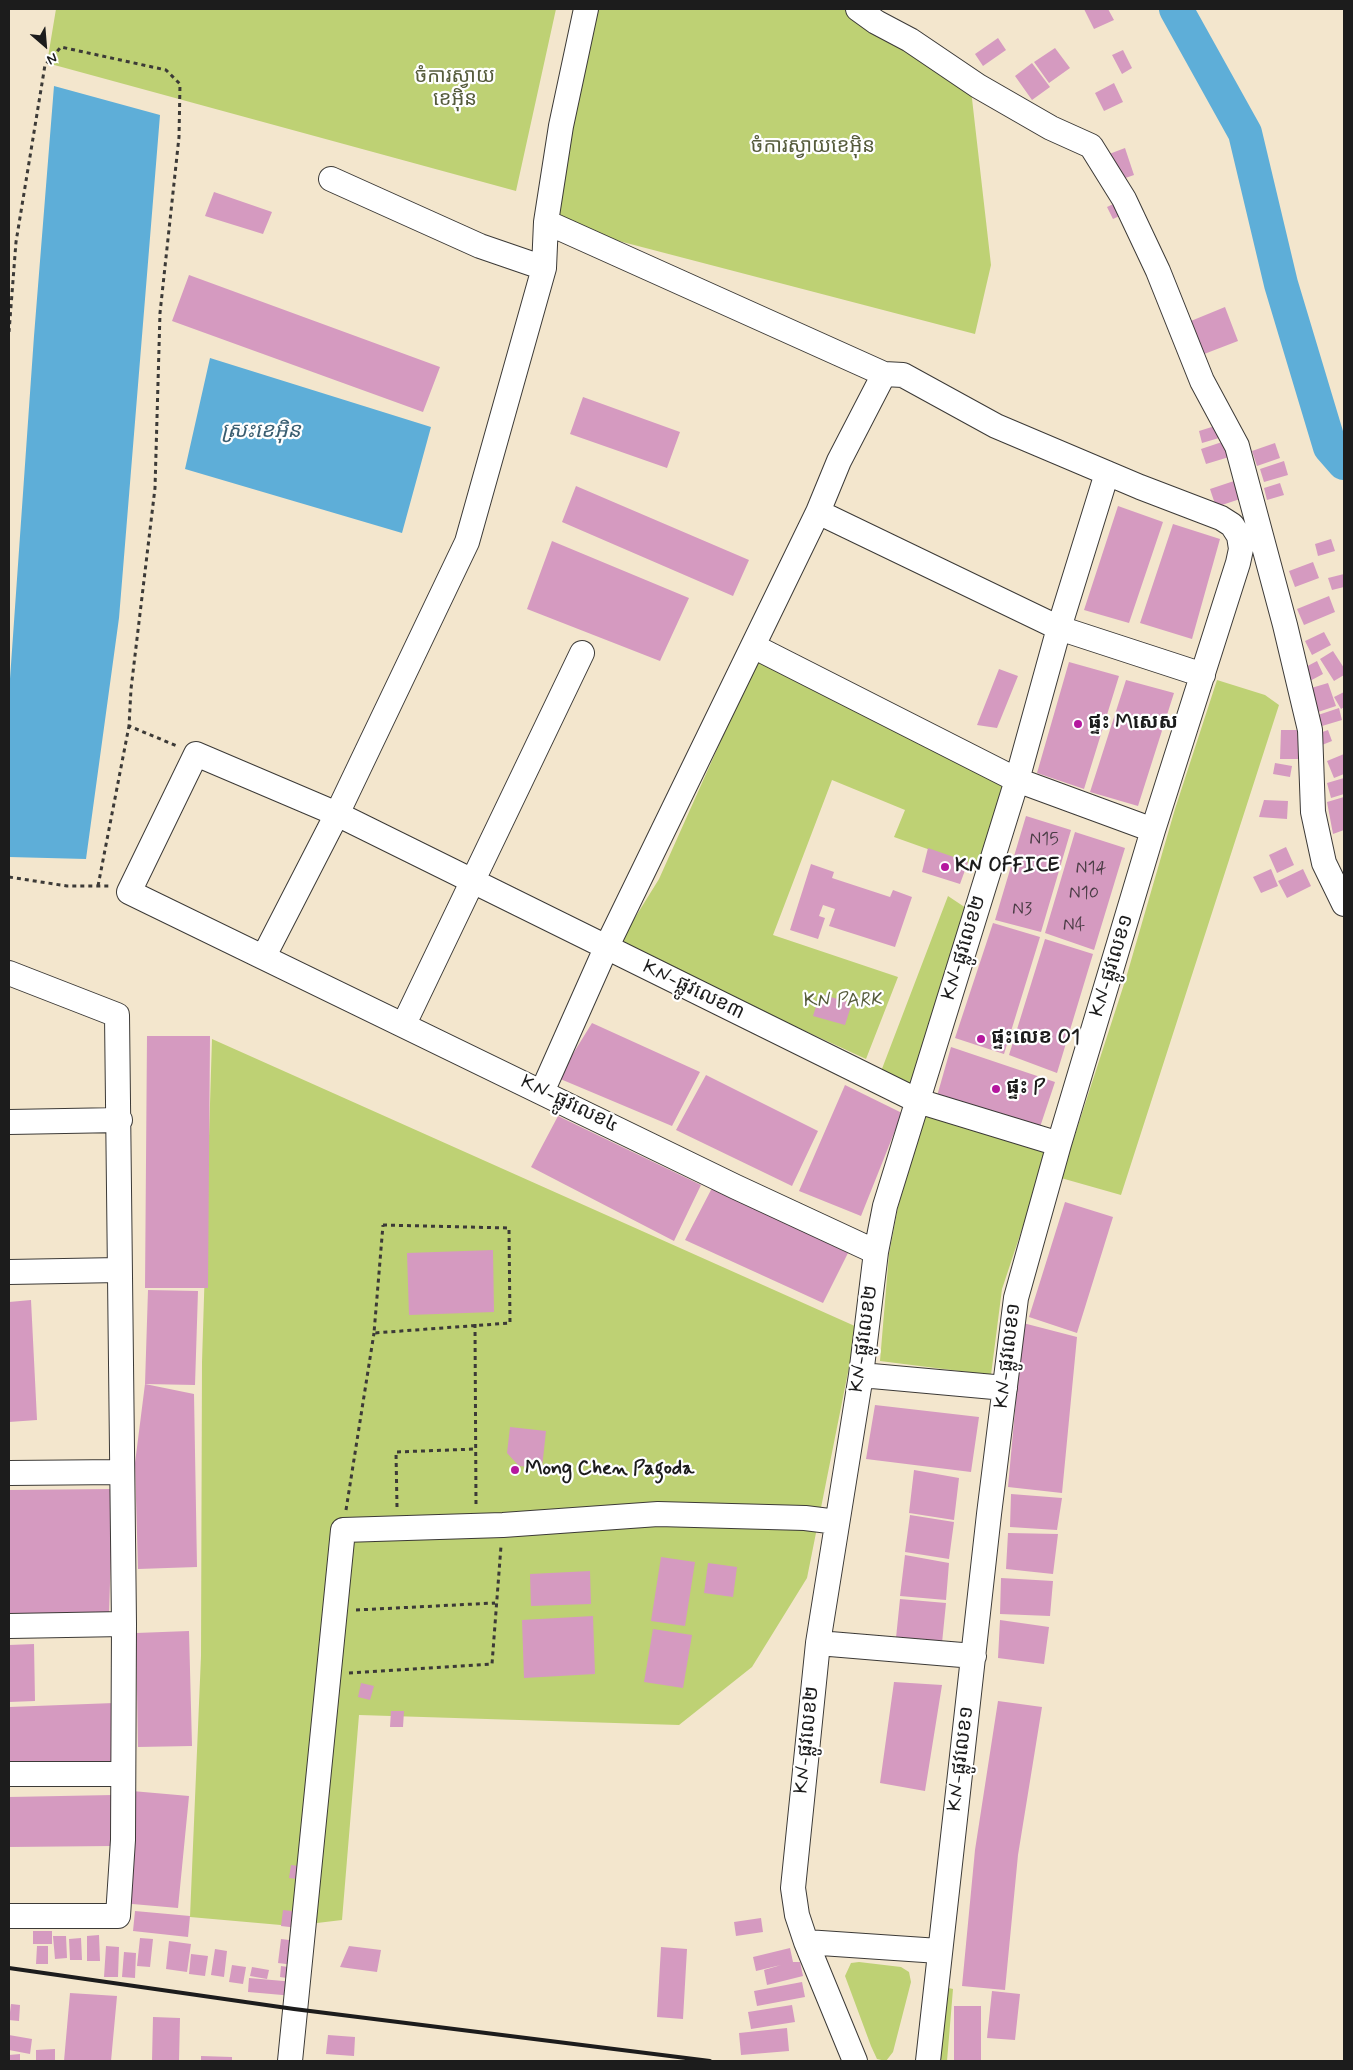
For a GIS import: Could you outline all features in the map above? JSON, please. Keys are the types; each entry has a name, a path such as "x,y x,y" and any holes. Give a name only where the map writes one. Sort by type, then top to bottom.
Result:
{"street":[{"path":"264,956 337,814 467,542 544,268 546,222 561,126 586,9"},
{"path":"858,9 876,22 910,40 978,86 1051,128 1091,146 1124,199 1158,271 1202,380 1237,446 1285,625 1310,730 1313,812 1324,863 1344,904"},
{"path":"331,179 480,246 544,268"},
{"name":"KN-ផ្លូវលេខ១","path":"546,222 884,374 903,375 996,426 1107,473 1222,518 1232,525 1239,536 1241,549 1238,563 1153,830 1059,1144 1016,1298 939,1951 928,2061"},
{"path":"542,1092 606,948 818,512 839,461 884,374"},
{"name":"KN-ផ្លូវលេខ២","path":"855,2061 806,1942 797,1915 793,1888 818,1643 861,1375 876,1252 885,1206 1017,780 1059,628 1107,473"},
{"path":"818,512 1059,628 1203,675"},
{"path":"753,646 1017,780 1153,830"},
{"path":"404,1024 582,653"},
{"path":"128,892 196,754"},
{"name":"KN-ផ្លូវលេខ៣","path":"196,754 337,814 918,1102 1059,1144"},
{"name":"KN-ផ្លូវលេខ៤","path":"128,892 264,956 736,1187 876,1252"},
{"path":"9,973 117,1015 120,1120 119,1270 124,1624 123,1774 118,1916 9,1916"},
{"path":"9,1122 120,1120"},
{"path":"9,1272 119,1270"},
{"path":"861,1375 1005,1388"},
{"path":"9,1473 121,1472"},
{"path":"290,2061 343,1530 476,1515 503,1525 658,1514 805,1518 837,1522"},
{"path":"9,1626 124,1624"},
{"path":"818,1643 974,1656"},
{"path":"9,1774 123,1774"},
{"path":"806,1942 939,1951"}],"path":[{"path":"9,332 16,242 45,65 61,47 166,70 180,84 179,137 160,313 155,488 131,689 129,726 98,886"},
{"path":"129,726 196,754"},
{"path":"9,877 67,886 108,886 128,892"},
{"path":"343,1530 374,1333 384,1225 509,1228 510,1323 475,1324 374,1333"},
{"path":"475,1324 476,1515"},
{"path":"398,1510 396,1452 475,1449"},
{"path":"466,1504 476,1515"},
{"path":"329,1674 492,1664 495,1603 503,1525"},
{"path":"336,1611 495,1603"}],"green space":[{"name":"ចំការស្វាយ ខេអ៊ិន","path":"56,9 556,9 516,191 47,63"},
{"name":"ចំការស្វាយខេអ៊ិន","path":"587,9 862,9 971,90 991,265 975,334 546,222"},
{"name":"KN PARK","path":"757,660 1011,783 989,871 894,837 905,810 832,780 773,935 898,977 866,1059 618,945 659,879"},
{"path":"1217,680 1265,695 1279,705 1121,1195 1061,1178 1126,978 1175,809"},
{"path":"948,896 972,912 915,1091 880,1074"},
{"name":"Mong Chen Pagoda","path":"212,1039 857,1327 807,1578 752,1667 679,1725 359,1715 342,1920 292,1926 190,1917 201,1656 202,1362"},
{"path":"925,1116 1048,1151 1002,1289 991,1375 880,1361 889,1254 898,1207"},
{"path":"859,1962 901,1967 909,1972 911,1982 893,2052 886,2061 877,2059 845,1976 851,1963"},
{"path":"944,1987 953,1989 947,2061 938,2059"}],"water":[{"path":"54,86 160,115 119,618 86,859 9,857 9,693"},
{"name":"ស្រះខេអ៊ិន","path":"210,358 431,427 402,533 185,469"}],"building":[{"path":"1084,9 1108,9 1114,20 1094,29"},
{"path":"998,38 1006,50 983,66 975,54"},
{"path":"1055,48 1070,68 1049,83 1034,62"},
{"path":"1123,50 1132,68 1122,74 1112,55"},
{"path":"1032,63 1050,87 1032,100 1015,76"},
{"path":"1114,83 1123,102 1104,111 1095,93"},
{"path":"1125,148 1134,175 1114,182 1104,156"},
{"path":"214,192 272,212 263,234 205,216"},
{"path":"1124,199 1130,211 1113,219 1107,207"},
{"path":"189,275 440,367 423,412 172,321"},
{"path":"1225,307 1238,341 1199,356 1186,323"},
{"path":"583,397 680,432 667,468 570,434"},
{"path":"1215,426 1219,438 1202,443 1199,431"},
{"path":"1225,441 1229,457 1206,464 1201,449"},
{"path":"1275,443 1280,458 1257,466 1252,451"},
{"path":"1284,461 1288,475 1264,482 1260,469"},
{"path":"1234,481 1240,499 1216,507 1210,489"},
{"path":"1280,483 1284,495 1267,500 1264,488"},
{"path":"576,486 749,560 733,596 562,522"},
{"path":"1118,506 1163,522 1129,623 1084,610"},
{"path":"1173,524 1220,539 1192,639 1140,623"},
{"path":"1331,539 1335,551 1318,556 1315,544"},
{"path":"552,541 689,598 660,661 527,609"},
{"path":"1313,562 1319,578 1295,587 1289,571"},
{"path":"1344,574 1344,587 1332,590 1328,578"},
{"path":"1329,596 1335,612 1304,625 1297,609"},
{"path":"1324,632 1331,645 1312,655 1305,641"},
{"path":"1333,651 1344,668 1344,675 1334,681 1320,659"},
{"path":"1317,661 1323,674 1306,683 1300,670"},
{"name":"ផ្ទះ Mសេស","path":"1069,662 1119,676 1084,789 1037,773"},
{"path":"999,669 1018,676 997,728 977,725"},
{"path":"1126,680 1174,693 1138,806 1090,792"},
{"path":"1328,683 1336,706 1315,713 1308,689"},
{"path":"1344,692 1344,707 1341,709 1334,697"},
{"path":"1339,708 1342,720 1322,726 1318,715"},
{"path":"1281,730 1301,730 1300,759 1280,759"},
{"path":"1328,730 1332,741 1322,745 1317,734"},
{"path":"1344,754 1344,774 1334,778 1327,761"},
{"path":"1275,763 1292,766 1290,777 1273,774"},
{"path":"1344,778 1344,794 1331,798 1327,783"},
{"path":"1344,797 1344,830 1333,834 1327,802"},
{"path":"1264,800 1288,801 1287,819 1259,817"},
{"path":"1026,816 1071,830 1041,932 995,920"},
{"path":"1075,832 1125,848 1094,950 1045,933"},
{"path":"1286,847 1294,865 1277,873 1269,855"},
{"name":"KN OFFICE","path":"928,848 968,862 960,884 922,872"},
{"path":"811,864 834,872 832,878 890,897 893,890 912,897 895,947 829,926 835,909 823,905 819,916 825,918 818,939 790,930"},
{"path":"1271,869 1278,886 1261,893 1253,877"},
{"path":"1303,869 1311,886 1287,898 1278,881"},
{"path":"993,923 1040,937 1004,1054 955,1038"},
{"path":"1045,939 1093,954 1057,1073 1009,1055"},
{"path":"820,994 852,1003 845,1025 813,1016"},
{"path":"592,1023 700,1072 672,1126 558,1078"},
{"path":"147,1036 210,1036 208,1288 145,1288"},
{"name":"ផ្ទះ P","path":"951,1047 1055,1082 1039,1130 937,1096"},
{"path":"706,1075 818,1131 792,1186 676,1130"},
{"path":"845,1085 902,1113 861,1216 799,1191"},
{"path":"558,1116 701,1185 674,1241 531,1167"},
{"path":"712,1188 848,1253 823,1303 685,1240"},
{"path":"1065,1202 1113,1217 1077,1333 1029,1317"},
{"path":"493,1250 494,1312 409,1315 407,1253"},
{"path":"148,1290 198,1291 195,1385 145,1384"},
{"path":"31,1300 37,1420 9,1422 9,1302"},
{"path":"1023,1323 1077,1337 1062,1493 1008,1487"},
{"path":"145,1384 194,1394 197,1567 138,1569 135,1463"},
{"path":"875,1405 979,1417 971,1472 866,1459"},
{"path":"510,1427 546,1431 542,1468 519,1466 507,1453"},
{"path":"914,1470 959,1478 954,1520 909,1513"},
{"path":"113,1489 109,1614 9,1616 9,1490"},
{"path":"1011,1494 1062,1498 1057,1530 1010,1527"},
{"path":"910,1515 954,1522 949,1559 905,1552"},
{"path":"1008,1533 1058,1534 1053,1574 1006,1569"},
{"path":"905,1555 949,1563 946,1600 900,1596"},
{"path":"661,1557 695,1562 685,1626 651,1621"},
{"path":"708,1563 737,1567 733,1597 704,1593"},
{"path":"590,1571 591,1604 531,1606 530,1574"},
{"path":"1001,1578 1053,1581 1050,1616 1000,1614"},
{"path":"900,1599 946,1603 942,1643 896,1638"},
{"path":"593,1616 595,1674 524,1678 522,1620"},
{"path":"1000,1620 1049,1627 1044,1664 998,1658"},
{"path":"653,1629 692,1635 683,1688 644,1682"},
{"path":"189,1631 192,1746 138,1747 136,1633"},
{"path":"34,1644 35,1701 9,1702 9,1645"},
{"path":"894,1682 942,1685 925,1791 880,1783"},
{"path":"361,1683 374,1686 370,1700 358,1697"},
{"path":"998,1701 1042,1707 1018,1855 1005,1990 962,1986 975,1850"},
{"path":"114,1703 113,1761 9,1762 9,1707"},
{"path":"391,1711 404,1711 403,1727 390,1727"},
{"path":"132,1791 189,1796 178,1908 121,1903"},
{"path":"113,1795 113,1846 9,1847 9,1797"},
{"path":"291,1865 306,1867 304,1880 289,1878"},
{"path":"283,1910 300,1912 298,1928 281,1926"},
{"path":"135,1911 190,1916 188,1937 133,1931"},
{"path":"761,1918 763,1932 736,1936 734,1922"},
{"path":"33,1931 52,1931 52,1944 33,1944"},
{"path":"99,1935 100,1961 87,1961 87,1936"},
{"path":"53,1936 66,1936 67,1958 55,1959"},
{"path":"81,1938 82,1960 70,1960 69,1939"},
{"path":"140,1938 153,1939 150,1967 137,1966"},
{"path":"281,1939 297,1941 294,1965 278,1963"},
{"path":"169,1941 191,1944 187,1972 166,1969"},
{"path":"37,1946 48,1946 48,1964 36,1964"},
{"path":"106,1946 119,1947 118,1977 104,1977"},
{"path":"349,1946 381,1950 377,1972 340,1967"},
{"path":"661,1947 687,1949 683,2019 657,2017"},
{"path":"790,1948 793,1962 800,1962 803,1976 767,1985 764,1970 781,1965 756,1971 753,1957"},
{"path":"215,1949 227,1951 224,1977 211,1975"},
{"path":"124,1952 136,1953 135,1978 122,1977"},
{"path":"191,1954 208,1956 205,1976 189,1974"},
{"path":"232,1965 246,1967 243,1984 229,1982"},
{"path":"281,1966 295,1968 294,1979 280,1977"},
{"path":"252,1967 269,1970 267,1979 250,1976"},
{"path":"249,1978 295,1982 294,1996 248,1992"},
{"path":"802,1982 805,1997 757,2006 754,1991"},
{"path":"992,1991 1020,1994 1015,2040 987,2038"},
{"path":"70,1993 117,1996 111,2061 64,2061"},
{"path":"11,2004 20,2005 19,2021 9,2020"},
{"path":"792,2005 795,2022 751,2029 748,2012"},
{"path":"954,2006 981,2006 981,2061 954,2061"},
{"path":"153,2017 180,2018 179,2061 152,2061"},
{"path":"787,2028 789,2051 741,2055 739,2033"},
{"path":"9,2035 32,2039 30,2054 9,2050"},
{"path":"328,2035 355,2037 354,2056 326,2054"},
{"path":"55,2049 55,2061 36,2061 36,2050"},
{"path":"20,2054 20,2061 9,2061 9,2055"},
{"path":"201,2056 232,2057 232,2061 201,2061"}],"waterway":[{"path":"1176,9 1245,133 1281,284 1330,447 1344,463"}],"railway":[{"path":"9,1968 294,2009 710,2061"}],"place":[{"name":"ផ្ទះ Mសេស","path":"1078,724"},
{"name":"KN OFFICE","path":"945,867"},
{"name":"ផ្ទះលេខ O1","path":"981,1039"},
{"name":"ផ្ទះ P","path":"996,1089"},
{"name":"Mong Chen Pagoda","path":"515,1470"}]}
